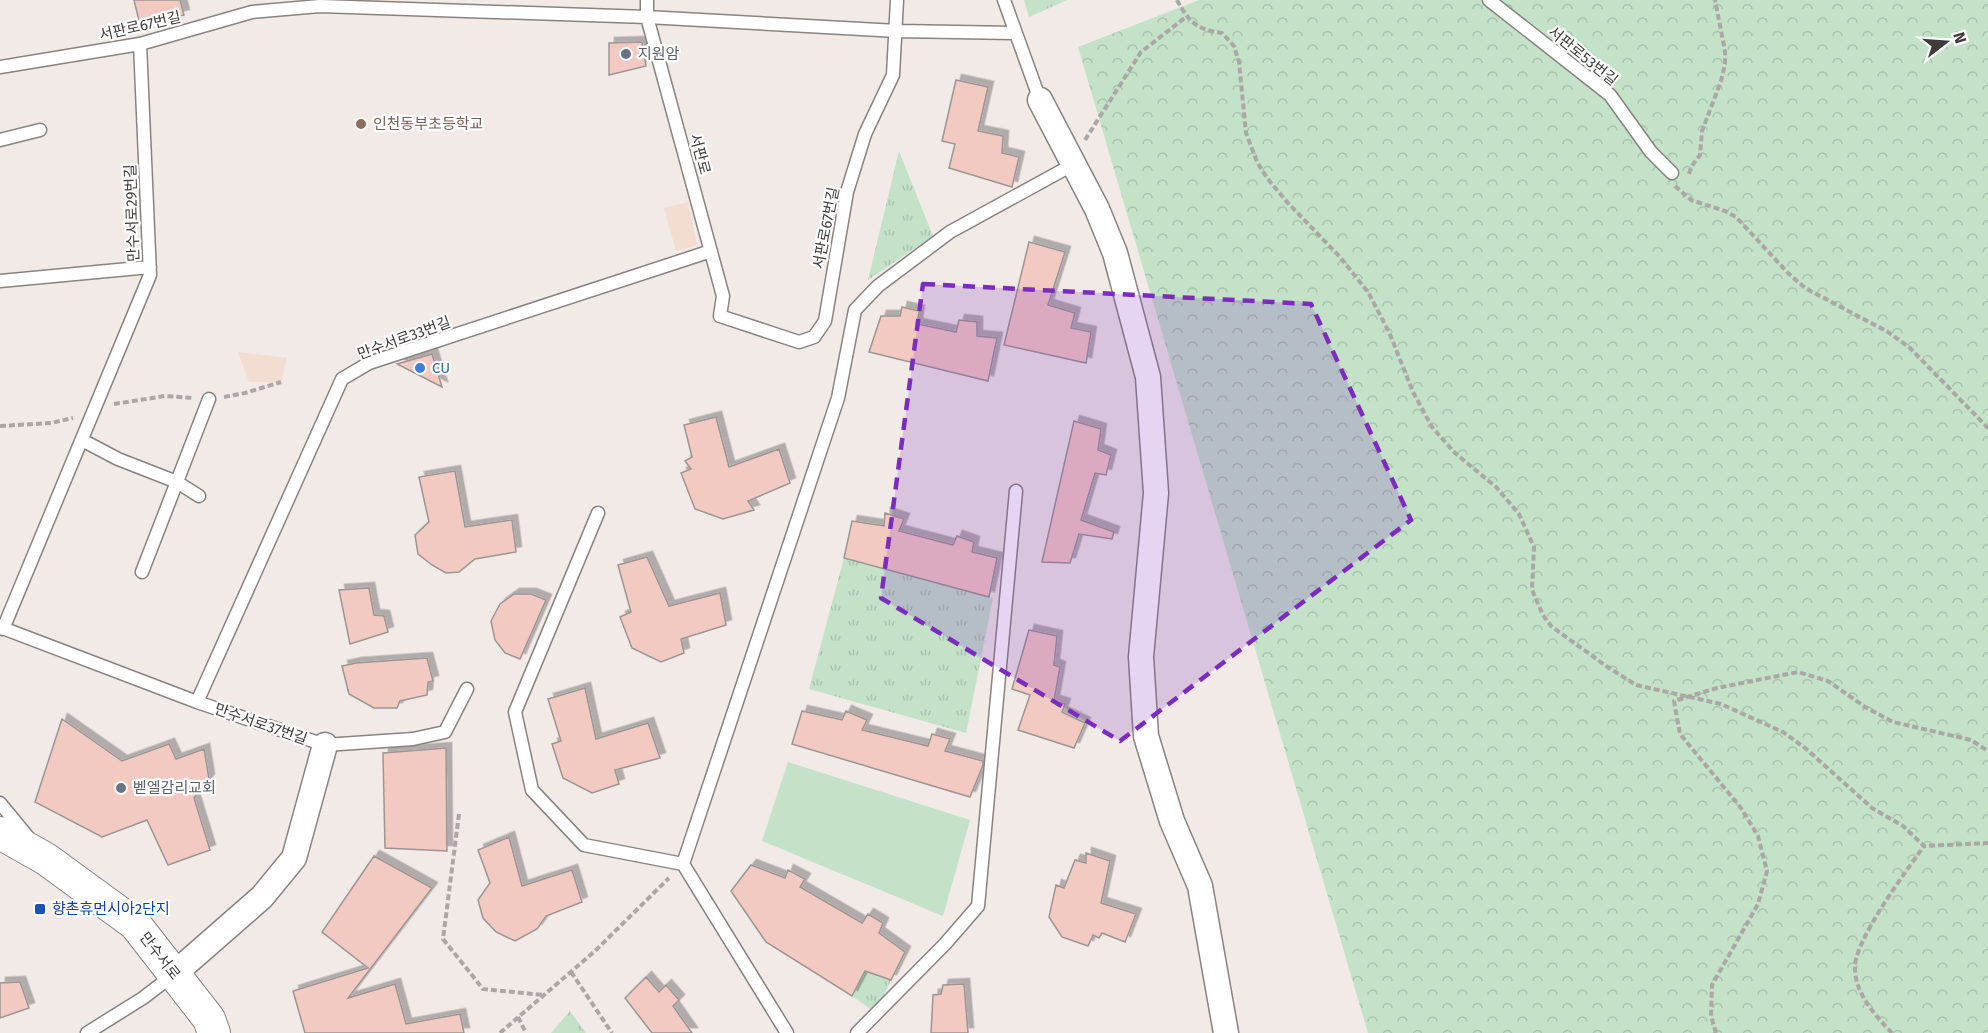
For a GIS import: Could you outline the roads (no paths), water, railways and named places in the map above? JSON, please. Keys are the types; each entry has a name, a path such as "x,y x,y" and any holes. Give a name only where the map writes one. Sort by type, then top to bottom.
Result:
{"street":[{"path":"1040,100 1097,209 1115,254 1148,377 1156,493 1141,657 1146,736 1172,821 1200,886 1226,1033"},
{"name":"만수서로37번길","path":"174,974 262,897 294,858 325,745"},
{"name":"만수서로","path":"0,833 46,859 135,924 209,1018 214,1033"}],"lane":[{"name":"서판로","path":"647,0 647,17 723,296 720,316"},
{"path":"897,0 897,31"},
{"path":"1004,0 1040,100"},
{"name":"서판로53번길","path":"1489,0 1610,95 1652,152 1676,176"},
{"name":"서판로67번길","path":"0,67 140,44 252,12 320,6 647,17 897,31 1015,33"},
{"name":"서판로67번길","path":"720,316 799,342 814,337 825,321 847,192 865,134 893,75 897,31"},
{"name":"만수서로29번길","path":"2,628 150,275 140,44"},
{"path":"0,140 40,130"},
{"path":"683,864 838,398 855,310 878,286 950,232 1074,164"},
{"name":"만수서로33번길","path":"197,702 342,379 369,363 711,251"},
{"path":"0,281 150,267"},
{"path":"142,572 209,399"},
{"path":"82,440 118,459 177,482 199,496"},
{"path":"857,1033 945,944 978,906 1016,491"},
{"path":"598,513 515,712 532,790 584,845 683,864 787,1033"},
{"name":"만수서로37번길","path":"2,628 197,702 325,745"},
{"path":"325,745 413,739 445,732 467,688"},
{"path":"0,802 46,859"},
{"path":"87,1033 143,998 174,974"}],"place":[{"name":"지원암","path":"626,54"},
{"name":"인천동부초등학교","path":"361,124"},
{"name":"CU","path":"420,368"},
{"name":"벧엘감리교회","path":"121,788"},
{"name":"향촌휴먼시아2단지","path":"40,909"}]}
